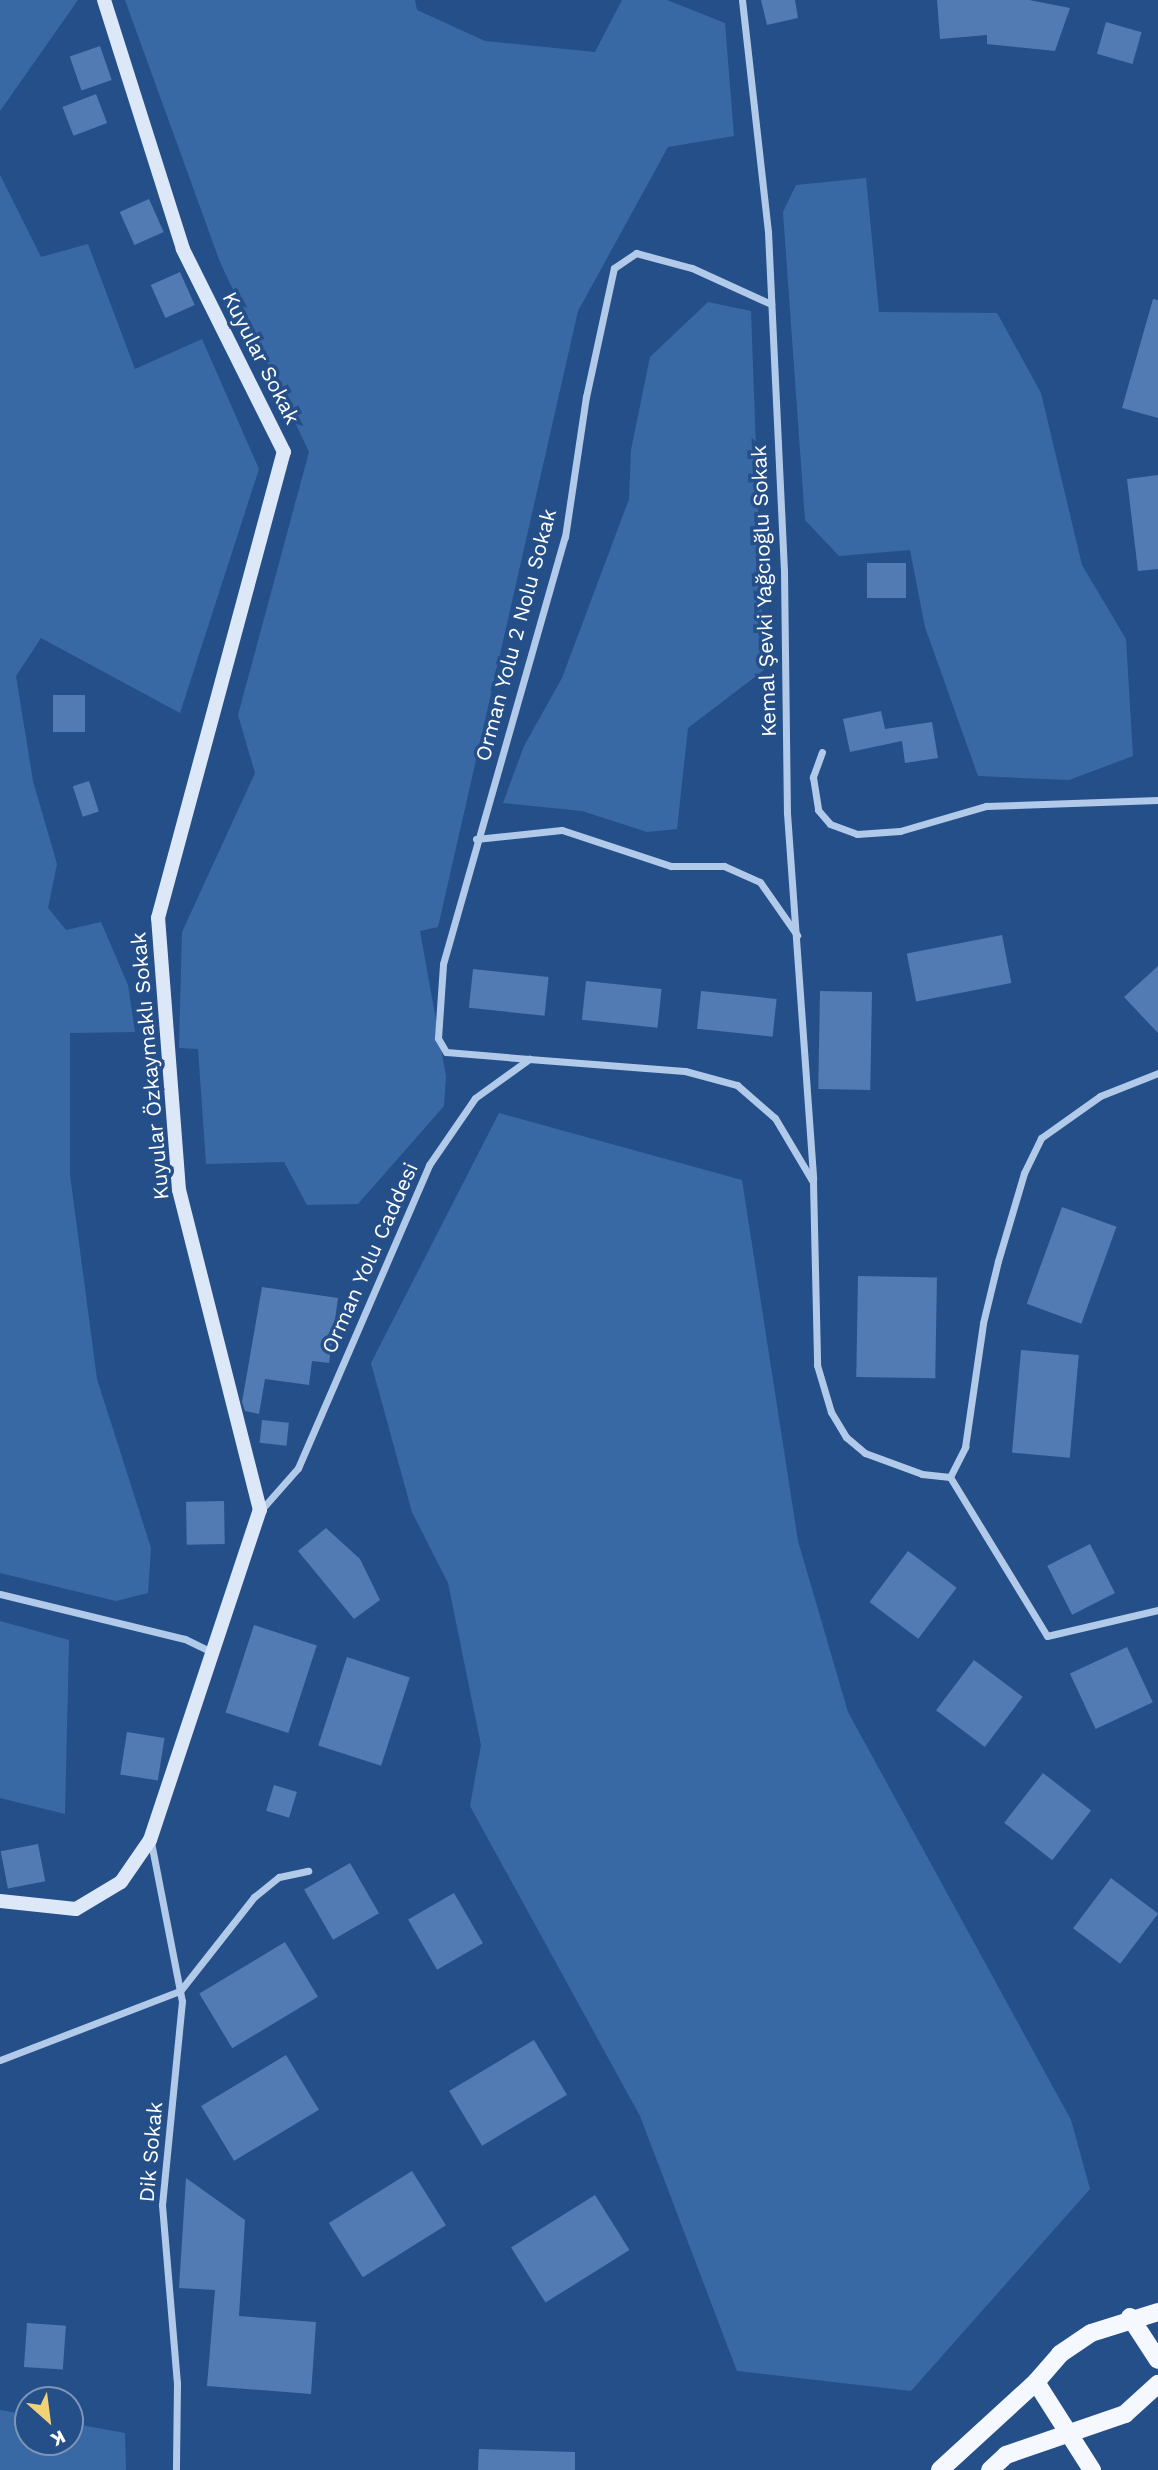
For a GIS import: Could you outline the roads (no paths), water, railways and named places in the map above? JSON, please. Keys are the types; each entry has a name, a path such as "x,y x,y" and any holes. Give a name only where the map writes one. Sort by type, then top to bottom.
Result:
{"main road":[{"path":"940,2470 1080,2340 1130,2317 1158,2312"},
{"path":"1130,2317 1158,2360"},
{"path":"1036,2382 1092,2470"},
{"path":"990,2470 1006,2455 1071,2437 1125,2414 1158,2384"}],"street":[{"name":"Kuyular Sokak","path":"104,0 183,249 284,452 194,782"},
{"name":"Kemal Şevki Yağcıoğlu Sokak","path":"742,0 771,304 784,571 787,813 799,939 800,1037 813,1182"},
{"name":"Orman Yolu 2 Nolu Sokak","path":"528,1059 459,1056 446,1052 438,1038 443,964 476,839 565,537 586,397 614,268 636,253 692,268 771,304"},
{"path":"822,752 813,777 818,810 830,824 857,834 900,831 986,806 1158,800"},
{"name":"Kuyular Özkaymaklı Sokak","path":"194,782 158,918 179,1191 260,1510"},
{"path":"476,839 562,830 671,866 724,866 760,882 799,939"},
{"path":"528,1059 685,1071 737,1085 775,1118 813,1182 817,1365 831,1412 846,1437 865,1453 911,1472 950,1477"},
{"name":"Orman Yolu Caddesi","path":"260,1510 298,1468 429,1165 475,1098 528,1059"},
{"path":"950,1477 965,1447 983,1323 998,1261 1024,1173 1041,1138 1100,1096 1158,1073"},
{"path":"950,1477 1047,1636 1158,1610"},
{"path":"0,1901 76,1909 121,1882 150,1840 260,1510"},
{"path":"0,1594 185,1639 213,1653"},
{"name":"Dik Sokak","path":"150,1840 180,1991 163,2205 177,2383 176,2470"},
{"path":"0,2060 180,1991 254,1897 279,1877 309,1871"}]}
